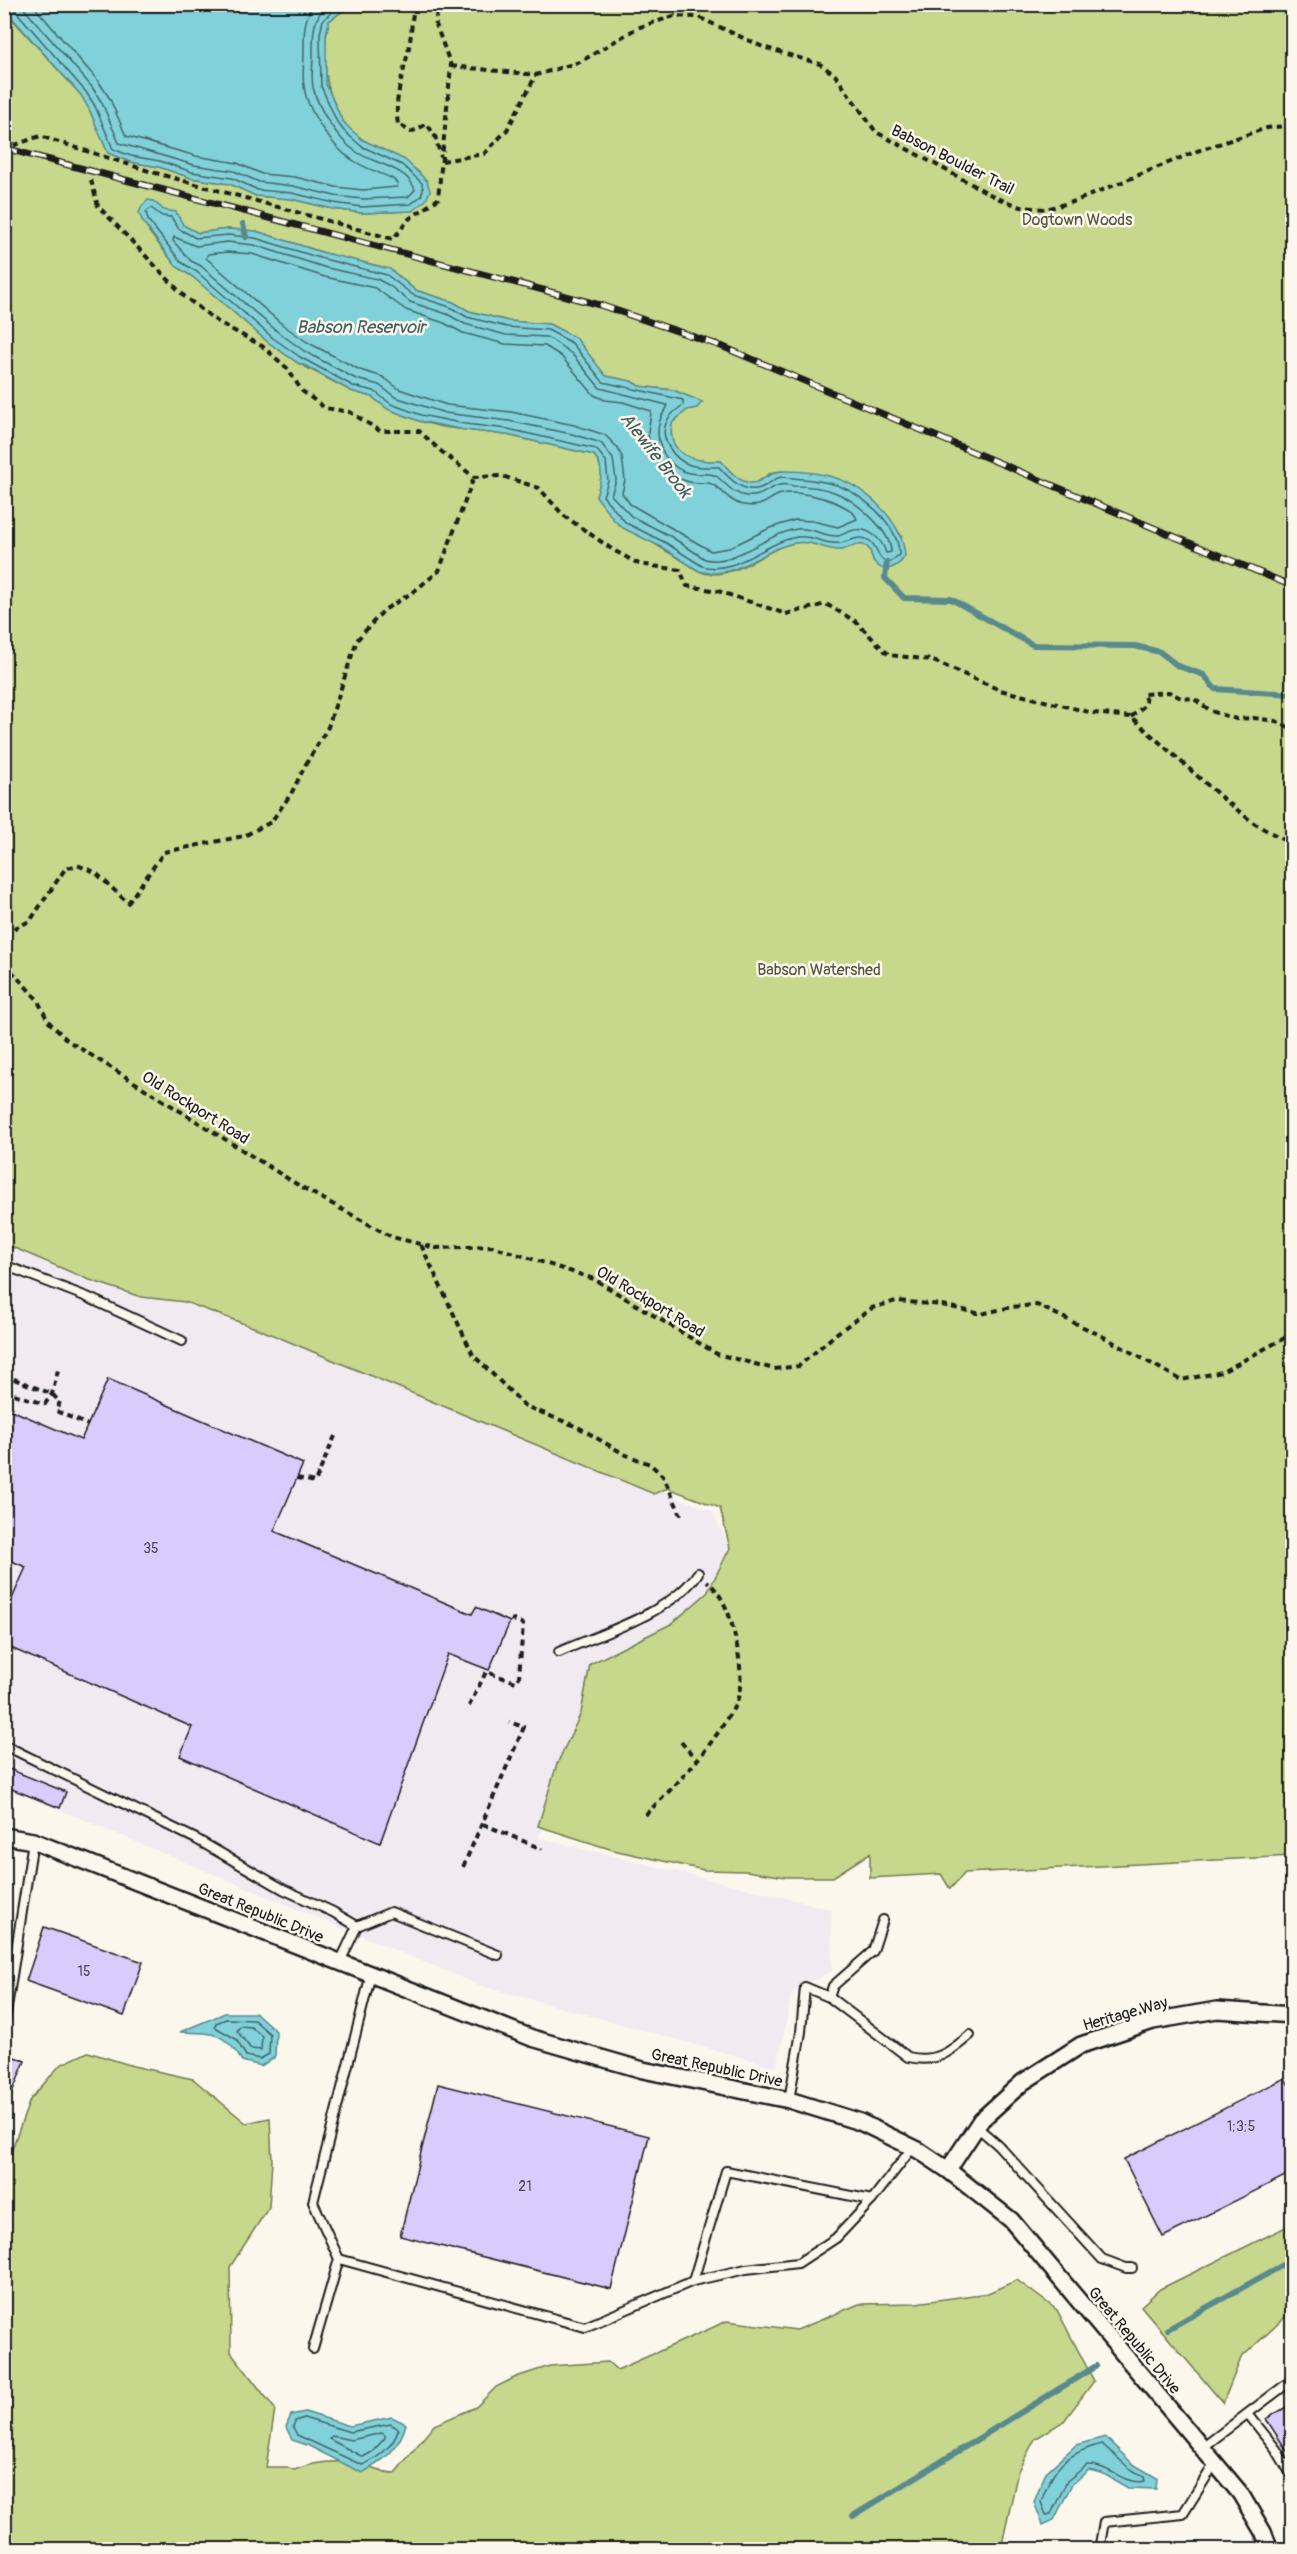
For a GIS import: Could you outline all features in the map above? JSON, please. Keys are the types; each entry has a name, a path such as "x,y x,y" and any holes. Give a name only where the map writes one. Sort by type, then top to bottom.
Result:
{"street":[{"name":"Great Republic Drive","path":"4,1836 33,1841 532,2038 643,2070 789,2100 860,2121 912,2147 948,2170 1011,2220 1240,2493 1263,2532 1270,2550"},
{"name":"Heritage Way","path":"948,2170 981,2120 1023,2082 1081,2045 1153,2021 1217,2010 1293,2015"}],"lane":[{"path":"4,1265 87,1297 182,1341"},
{"path":"559,1652 661,1608 689,1586 698,1573"},
{"path":"4,1745 196,1839 283,1889 357,1926"},
{"path":"4,2027 33,1841"},
{"path":"340,1962 357,1926 391,1912 498,1955"},
{"path":"829,1997 833,1986 873,1951 883,1920"},
{"path":"313,2349 339,2259 313,2202 371,1974"},
{"path":"789,2100 801,2032 805,1987 829,1997 908,2057 921,2060 938,2059 970,2035"},
{"path":"977,2127 998,2145 1102,2259 1132,2268"},
{"path":"339,2259 585,2327 693,2281 746,2269 798,2263 836,2238 872,2200 912,2147"},
{"path":"693,2281 726,2171 872,2200"},
{"path":"1202,2448 1293,2380"},
{"path":"1248,2414 1276,2449 1293,2476"},
{"path":"1099,2550 1104,2523 1184,2514 1215,2463"}],"path":[{"path":"416,4 395,109 398,124 411,132 427,124 435,136 442,161"},
{"path":"4,149 40,136 152,172 393,239 409,219 438,199 451,66 435,22 439,4"},
{"path":"673,4 674,16"},
{"name":"Babson Boulder Trail","path":"451,66 536,75 580,62 638,28 674,16 698,17 764,47 820,64 835,75 876,132 997,198 1022,207 1046,208 1076,201 1197,151 1267,128 1293,125"},
{"path":"442,161 484,154 507,130 536,75"},
{"path":"91,180 98,206 185,297 218,322 262,346 287,368 302,391 325,408 350,412 380,431 419,431 474,477 502,476 538,488 563,515 613,550 639,564 680,570 687,586 718,591 786,614 826,604 855,621 889,655 931,660 1000,690 1093,713 1131,717 1221,798 1255,824 1293,844"},
{"path":"4,933 30,921 65,869 77,865 95,872 128,903 164,852 244,836 271,822 291,794 328,727 357,640 384,610 413,592 439,571 474,477"},
{"path":"1131,717 1144,706 1146,700 1143,694 1169,692 1183,699 1193,698 1210,711 1236,720 1254,718 1276,721 1290,728 1293,727"},
{"name":"Old Rockport Road","path":"4,963 37,999 48,1021 67,1040 298,1185 392,1237 436,1248 492,1246 594,1279 717,1354 774,1370 799,1366 837,1333 872,1308 896,1301 942,1305 981,1314 1011,1307 1037,1305 1102,1336 1181,1380 1222,1372 1293,1334"},
{"path":"421,1244 473,1355 525,1406 578,1427 624,1454 650,1464 663,1476 681,1515"},
{"path":"4,1391 45,1404 52,1394 59,1366"},
{"path":"4,1375 52,1394 60,1402 56,1411 88,1425"},
{"path":"297,1479 315,1482 335,1436"},
{"path":"645,1815 683,1778 737,1702 740,1684 737,1644 724,1604 714,1587 698,1573"},
{"path":"469,1706 486,1672 516,1682 519,1677 523,1624 512,1619"},
{"path":"464,1867 524,1727 509,1722"},
{"path":"681,1742 697,1760"},
{"path":"483,1824 543,1849"}],"shaded area":[{"path":"4,1229 712,1511 745,1580 604,1663 539,1838 831,1909 832,1971 792,1992 777,2067 479,1985 5,1787"}],"green space":[{"name":"Babson Watershed","path":"351,5 1292,5 1292,1856 965,1873 950,1889 941,1874 870,1878 870,1853 833,1877 786,1877 746,1871 704,1870 613,1850 538,1826 557,1764 581,1713 590,1664 671,1624 707,1593 730,1548 720,1508 668,1488 654,1494 261,1330 185,1302 141,1297 87,1279 5,1244 4,10 81,95 108,153 130,162 159,167 191,178 230,184 256,196 291,199 362,213 412,211 420,173 352,131 341,118 334,103 326,70 325,53 329,21","holes":["160,207 164,211 176,212 183,225 198,233 228,229 256,231 331,255 379,266 399,276 415,290 453,302 469,311 508,321 549,324 576,338 605,376 631,381 639,386 673,390 702,402 687,410 672,423 673,443 684,455 702,460 721,461 737,478 750,483 757,482 771,473 782,471 823,476 838,481 851,486 873,501 902,537 873,561 871,552 864,544 835,549 800,542 788,544 733,570 710,574 700,572 654,543 598,489 601,471 594,455 507,435 442,427 419,421 388,409 372,397 351,391 298,363 269,343 193,277 176,266 149,232"]},
{"path":"88,2052 133,2066 193,2079 246,2123 270,2118 272,2161 269,2207 230,2267 231,2352 275,2409 266,2467 287,2467 294,2470 323,2463 345,2462 395,2473 434,2425 476,2407 496,2387 516,2377 550,2366 608,2362 617,2370 727,2321 797,2330 859,2304 916,2303 988,2293 1017,2280 1057,2310 1094,2381 1064,2421 1035,2439 1018,2471 1001,2549 5,2550 5,2160 10,2154 30,2100 60,2065"},
{"path":"1292,2224 1292,2311 1241,2358 1223,2403 1141,2306 1160,2289"}],"water":[{"path":"4,5 351,5 329,21 326,34 326,84 342,120 348,127 363,140 405,160 427,181 430,191 426,200 412,211 362,213 333,209 291,199 256,196 230,184 191,178 159,167 130,162 108,153 81,95 5,10"},
{"name":"Babson Reservoir","path":"148,200 153,201 164,210 176,212 183,225 198,233 228,229 256,231 321,252 390,269 415,290 453,302 469,311 508,321 549,324 576,338 606,376 631,381 639,386 673,390 702,402 697,408 687,410 672,423 671,434 674,443 685,455 702,460 721,461 737,478 750,483 784,471 819,474 850,484 873,499 891,520 903,544 905,556 896,566 887,569 879,567 873,561 870,550 863,545 857,544 837,550 809,543 795,543 769,552 729,571 714,573 699,571 663,548 623,528 614,520 596,496 601,470 594,455 507,435 419,421 388,409 372,397 351,391 298,363 269,343 193,277 176,266 143,222 139,213"},
{"path":"225,2013 256,2013 276,2031 275,2057 261,2066 242,2061 229,2044 217,2036 180,2032"},
{"path":"305,2412 350,2426 392,2417 406,2424 400,2440 390,2453 362,2473 307,2445 292,2440 286,2427 291,2415"},
{"path":"1105,2437 1133,2464 1157,2478 1156,2489 1128,2488 1102,2473 1089,2470 1072,2484 1054,2520 1043,2525 1034,2502 1046,2472 1076,2445"}],"building":[{"path":"108,1379 303,1464 274,1531 472,1614 476,1607 510,1622 489,1670 448,1654 380,1843 180,1756 192,1727 4,1645 4,1617 26,1567 4,1558 4,1407 81,1440"},
{"path":"4,1767 66,1792 60,1808 4,1786"},
{"path":"44,1927 143,1962 124,2016 26,1981"},
{"path":"4,2053 25,2061 5,2110 4,2109"},
{"path":"1285,2078 1293,2093 1293,2172 1163,2237 1124,2159"},
{"path":"438,2084 649,2136 611,2289 400,2236"},
{"path":"1293,2403 1293,2460 1266,2419"}],"waterway":[{"name":"Alewife Brook","path":"243,224 246,237"},
{"name":"Alewife Brook","path":"887,562 885,578 904,598 951,599 1033,645 1135,646 1160,652 1178,666 1204,675 1215,689 1292,694"},
{"path":"1168,2329 1292,2260"},
{"path":"853,2516 1096,2366"}],"railway":[{"path":"4,148 600,305 721,346 1292,586"}],"park label":[{"name":"Dogtown Woods","path":"1077,219"}]}
